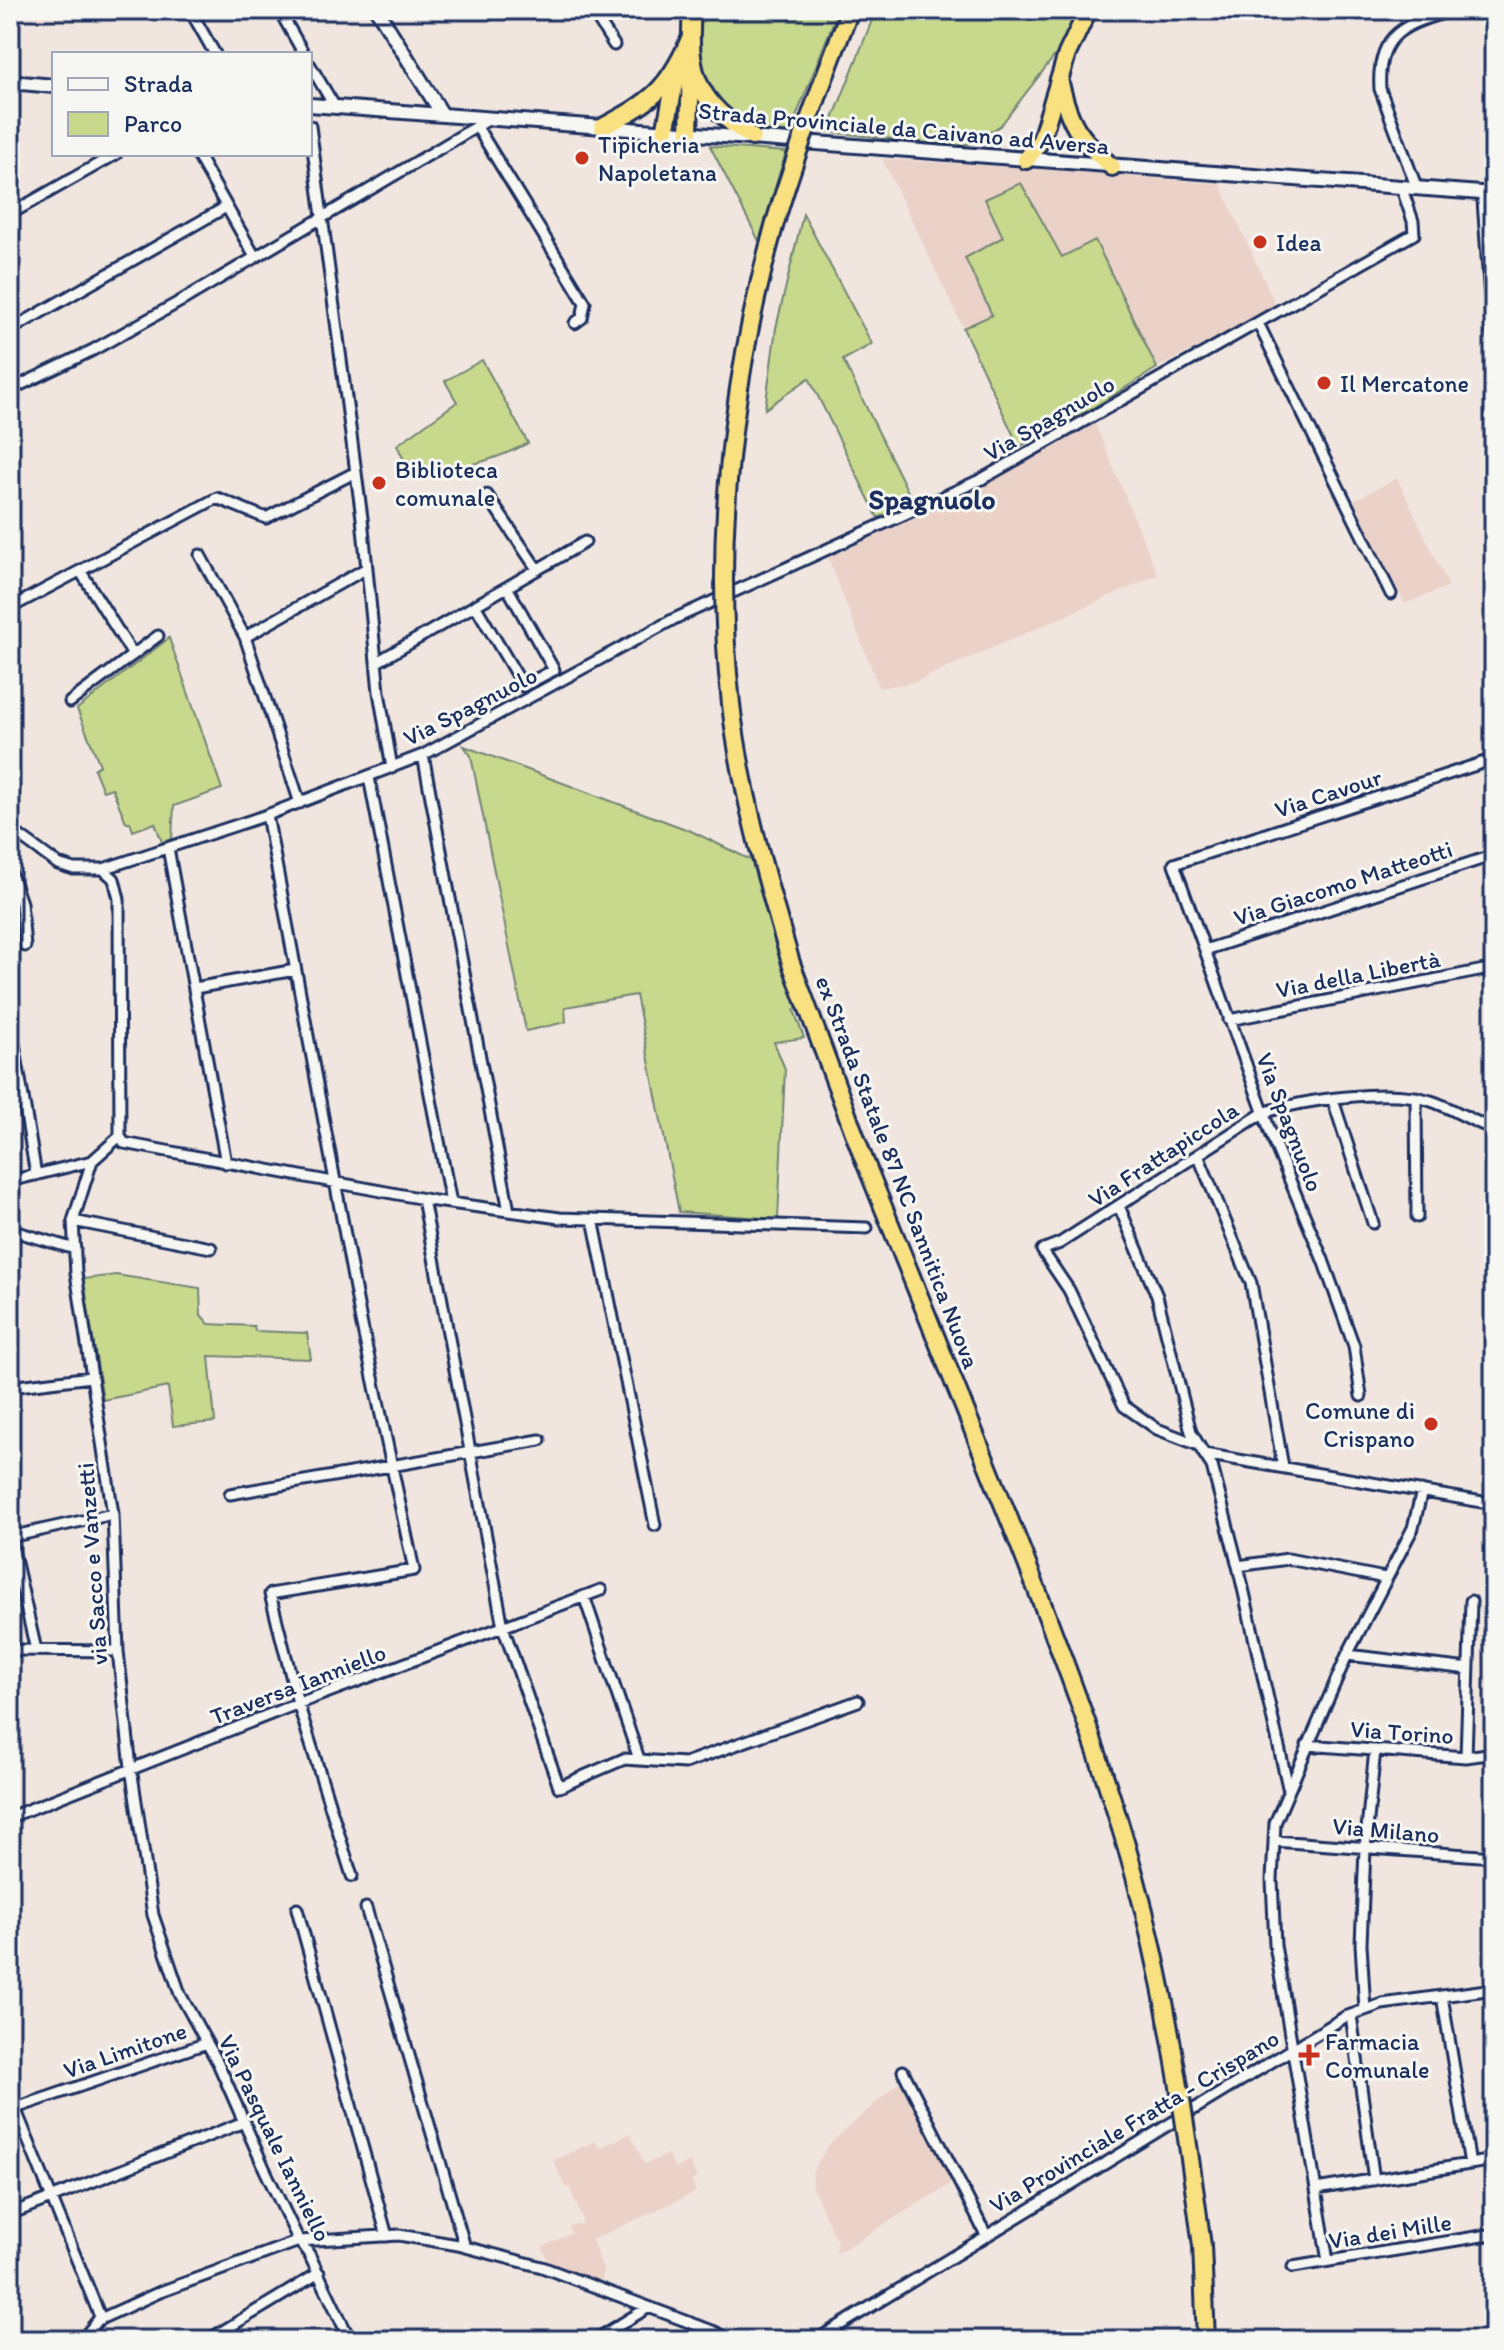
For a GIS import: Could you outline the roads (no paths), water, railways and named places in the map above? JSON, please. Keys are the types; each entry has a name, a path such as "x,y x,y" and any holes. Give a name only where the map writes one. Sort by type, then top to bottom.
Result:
{"highway":[{"path":"692,10 690,39 693,61 704,96 713,108 752,137"},
{"name":"ex Strada Statale 87 NC Sannitica Nuova","path":"850,10 789,175 760,281 742,363 727,484 726,619 731,704 745,792 791,963 863,1157 1075,1687 1117,1814 1144,1910 1169,2020 1202,2246 1206,2340"},
{"path":"1026,160 1041,140 1067,54 1088,10"},
{"path":"603,127 650,100 677,69 690,39"},
{"path":"689,132 693,61"},
{"path":"665,132 677,69"},
{"path":"1059,79 1065,108 1078,134 1112,167"}],"main road":[{"path":"377,10 442,114"},
{"path":"10,82 52,86"},
{"name":"Strada Provinciale da Caivano ad Aversa","path":"312,105 1112,167 1416,186 1489,194"},
{"path":"1489,194 1494,334"}],"street":[{"path":"190,10 214,52"},
{"path":"279,10 303,52"},
{"path":"592,10 614,45"},
{"path":"1416,186 1380,89 1379,72 1383,53 1397,34 1412,22 1455,10"},
{"path":"312,68 335,107"},
{"path":"10,390 93,350 491,118"},
{"path":"477,127 585,303 582,318 575,323"},
{"path":"312,141 392,768"},
{"path":"10,214 112,156"},
{"path":"198,156 255,257"},
{"name":"Via Spagnuolo","path":"103,869 267,815 423,755 674,619 982,479 1414,234 1413,221 1401,186"},
{"path":"10,330 226,207"},
{"path":"1258,323 1391,594"},
{"path":"10,608 217,498 266,518 356,472"},
{"path":"487,495 537,569"},
{"path":"377,662 585,542"},
{"path":"200,555 245,637 300,803"},
{"path":"245,637 367,568"},
{"path":"81,572 133,655"},
{"path":"475,605 523,686 554,670 507,587"},
{"path":"70,702 158,636"},
{"path":"423,755 509,1211"},
{"name":"Via Cavour","path":"1174,864 1494,759"},
{"path":"369,777 451,1203"},
{"path":"267,815 391,1468 414,1570 270,1594 298,1703 352,1876"},
{"path":"11,833 58,864 74,869 103,869 110,872 117,886 121,928 120,1136 124,1143 423,1199 560,1218 867,1228"},
{"path":"168,848 226,1163"},
{"name":"Via Giacomo Matteotti","path":"1205,950 1494,855"},
{"name":"Via Spagnuolo","path":"1174,864 1263,1113 1323,1260 1354,1346 1361,1396"},
{"path":"10,871 21,903 25,946"},
{"name":"Via della Libertà","path":"1229,1020 1494,968"},
{"path":"195,988 295,970"},
{"path":"12,1031 36,1175"},
{"name":"Via Frattapiccola","path":"1196,1444 1157,1429 1124,1406 1069,1290 1042,1250 1060,1243 1263,1113 1290,1104 1384,1095 1416,1097 1494,1129"},
{"path":"1416,1097 1417,1217"},
{"path":"1333,1100 1373,1223"},
{"path":"10,1181 92,1161 120,1136"},
{"path":"1198,1155 1251,1283 1283,1467"},
{"name":"via Sacco e Vanzetti","path":"92,1161 73,1221 75,1249 113,1514 118,1651 131,1768 153,1915 166,1953"},
{"path":"423,1199 473,1453 503,1627 559,1787 624,1759 685,1763 858,1701"},
{"path":"1119,1206 1157,1296 1196,1444 1212,1466 1289,1788"},
{"path":"593,1219 655,1525"},
{"path":"73,1221 211,1248"},
{"path":"10,1230 75,1249"},
{"path":"10,1387 91,1377"},
{"path":"230,1494 540,1440"},
{"path":"1204,1454 1494,1504"},
{"path":"1328,2261 1275,1945 1275,1823 1347,1655 1413,1528 1422,1491"},
{"path":"36,1650 10,1537 113,1514"},
{"path":"1238,1566 1288,1559 1385,1578"},
{"name":"Traversa Ianniello","path":"10,1817 298,1703 601,1590"},
{"path":"584,1596 639,1759"},
{"path":"1466,1757 1471,1601"},
{"path":"10,1650 118,1651"},
{"path":"1347,1655 1469,1669"},
{"name":"Via Torino","path":"1307,1745 1466,1757 1494,1753"},
{"path":"1365,2010 1361,1944 1365,1849 1375,1750"},
{"name":"Via Milano","path":"1274,1841 1494,1857"},
{"path":"366,1908 465,2247"},
{"path":"297,1909 387,2236"},
{"name":"Via Pasquale Ianniello","path":"166,1953 180,1994 207,2043 299,2241 319,2273 350,2340"},
{"name":"Via Provinciale Fratta - Crispano","path":"816,2340 1351,2015 1382,2004 1494,1989"},
{"path":"1442,1996 1470,2164"},
{"path":"1351,2015 1374,2180"},
{"name":"Via Limitone","path":"12,2109 207,2043"},
{"path":"903,2071 986,2235"},
{"path":"12,2109 101,2319"},
{"path":"10,2214 244,2122"},
{"path":"1316,2189 1494,2160"},
{"name":"Via dei Mille","path":"1293,2267 1494,2234"},
{"path":"82,2340 101,2319 160,2292 299,2241 399,2235 465,2247 542,2267 729,2340"},
{"path":"208,2340 319,2273"},
{"path":"595,2340 649,2307"}],"place":[{"name":"Tipicheria Napoletana","path":"582,158"},
{"name":"Idea","path":"1260,242"},
{"name":"Il Mercatone","path":"1324,383"},
{"name":"Biblioteca comunale","path":"379,483"},
{"name":"Comune di Crispano","path":"1431,1424"},
{"name":"Farmacia Comunale","path":"1309,2055"}],"district":[{"name":"Spagnuolo","path":"932,499"}]}
